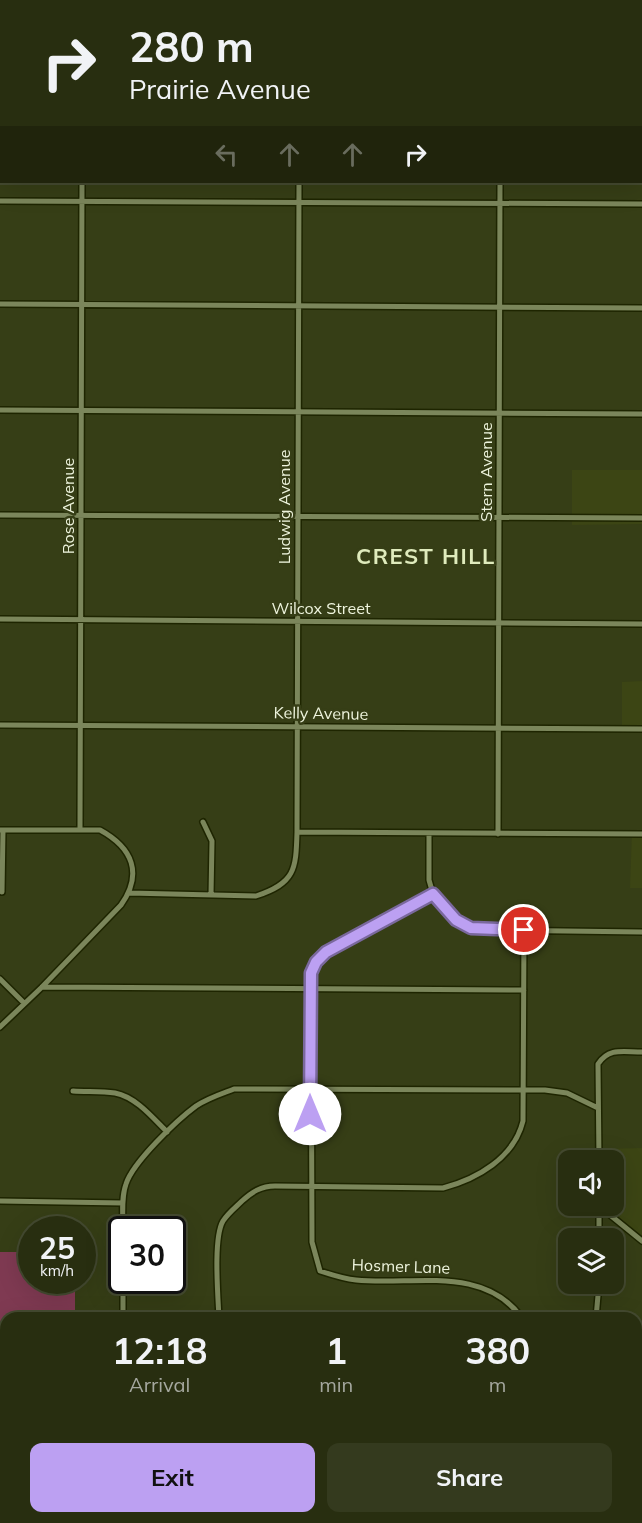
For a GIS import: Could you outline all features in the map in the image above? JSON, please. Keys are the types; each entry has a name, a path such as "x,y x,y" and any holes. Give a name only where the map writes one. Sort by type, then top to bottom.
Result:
{"street":[{"name":"Rose Avenue","path":"80,830 82,183"},
{"name":"Ludwig Avenue","path":"129,893 256,896 273,891 286,881 294,868 297,832 299,183"},
{"name":"Stern Avenue","path":"498,834 500,183"},
{"path":"0,201 642,204"},
{"path":"0,304 642,308"},
{"path":"0,410 642,414"},
{"path":"0,515 642,518"},
{"name":"Wilcox Street","path":"0,619 642,624"},
{"name":"Kelly Avenue","path":"0,724 642,729"},
{"path":"203,822 213,841 211,895"},
{"path":"0,1027 121,905 134,879 131,862 124,849 113,837 100,830 2,830 2,892"},
{"path":"297,832 642,834"},
{"path":"429,833 429,880 433,894 456,920 471,928 642,932"},
{"name":"Hosmer Lane","path":"433,894 326,952 316,962 311,973 312,1242 320,1271 356,1280 446,1281 473,1285 505,1301 516,1312"},
{"path":"219,1312 218,1238 223,1221 247,1197 258,1190 268,1186 442,1188 462,1183 487,1169 509,1150 520,1136 523,1121 524,930"},
{"path":"0,979 24,1003"},
{"path":"42,987 524,990"},
{"path":"598,1150 598,1064 604,1056 614,1051 642,1052"},
{"path":"123,1216 125,1185 137,1163 196,1106 213,1096 234,1089 545,1090 567,1093 598,1108"},
{"path":"73,1091 115,1093 126,1096 138,1104 167,1132"},
{"path":"0,1201 123,1203"},
{"path":"611,1216 642,1241"},
{"path":"123,1294 123,1312"},
{"path":"597,1312 598,1294"}],"shaded area":[{"path":"572,470 642,470 642,524 572,525"},
{"path":"642,681 642,733 622,733 622,682"},
{"path":"642,830 642,888 630,888 632,831"},
{"path":"642,1148 642,1238 617,1216 624,1216 624,1150 602,1149"},
{"path":"0,1252 18,1252 18,1294 75,1294 75,1312 0,1312"}],"district":[{"name":"CREST HILL","path":"426,556"}],"route":[{"path":"310,1114 311,973 316,962 326,952 433,894 456,920 471,928 524,930"}]}
